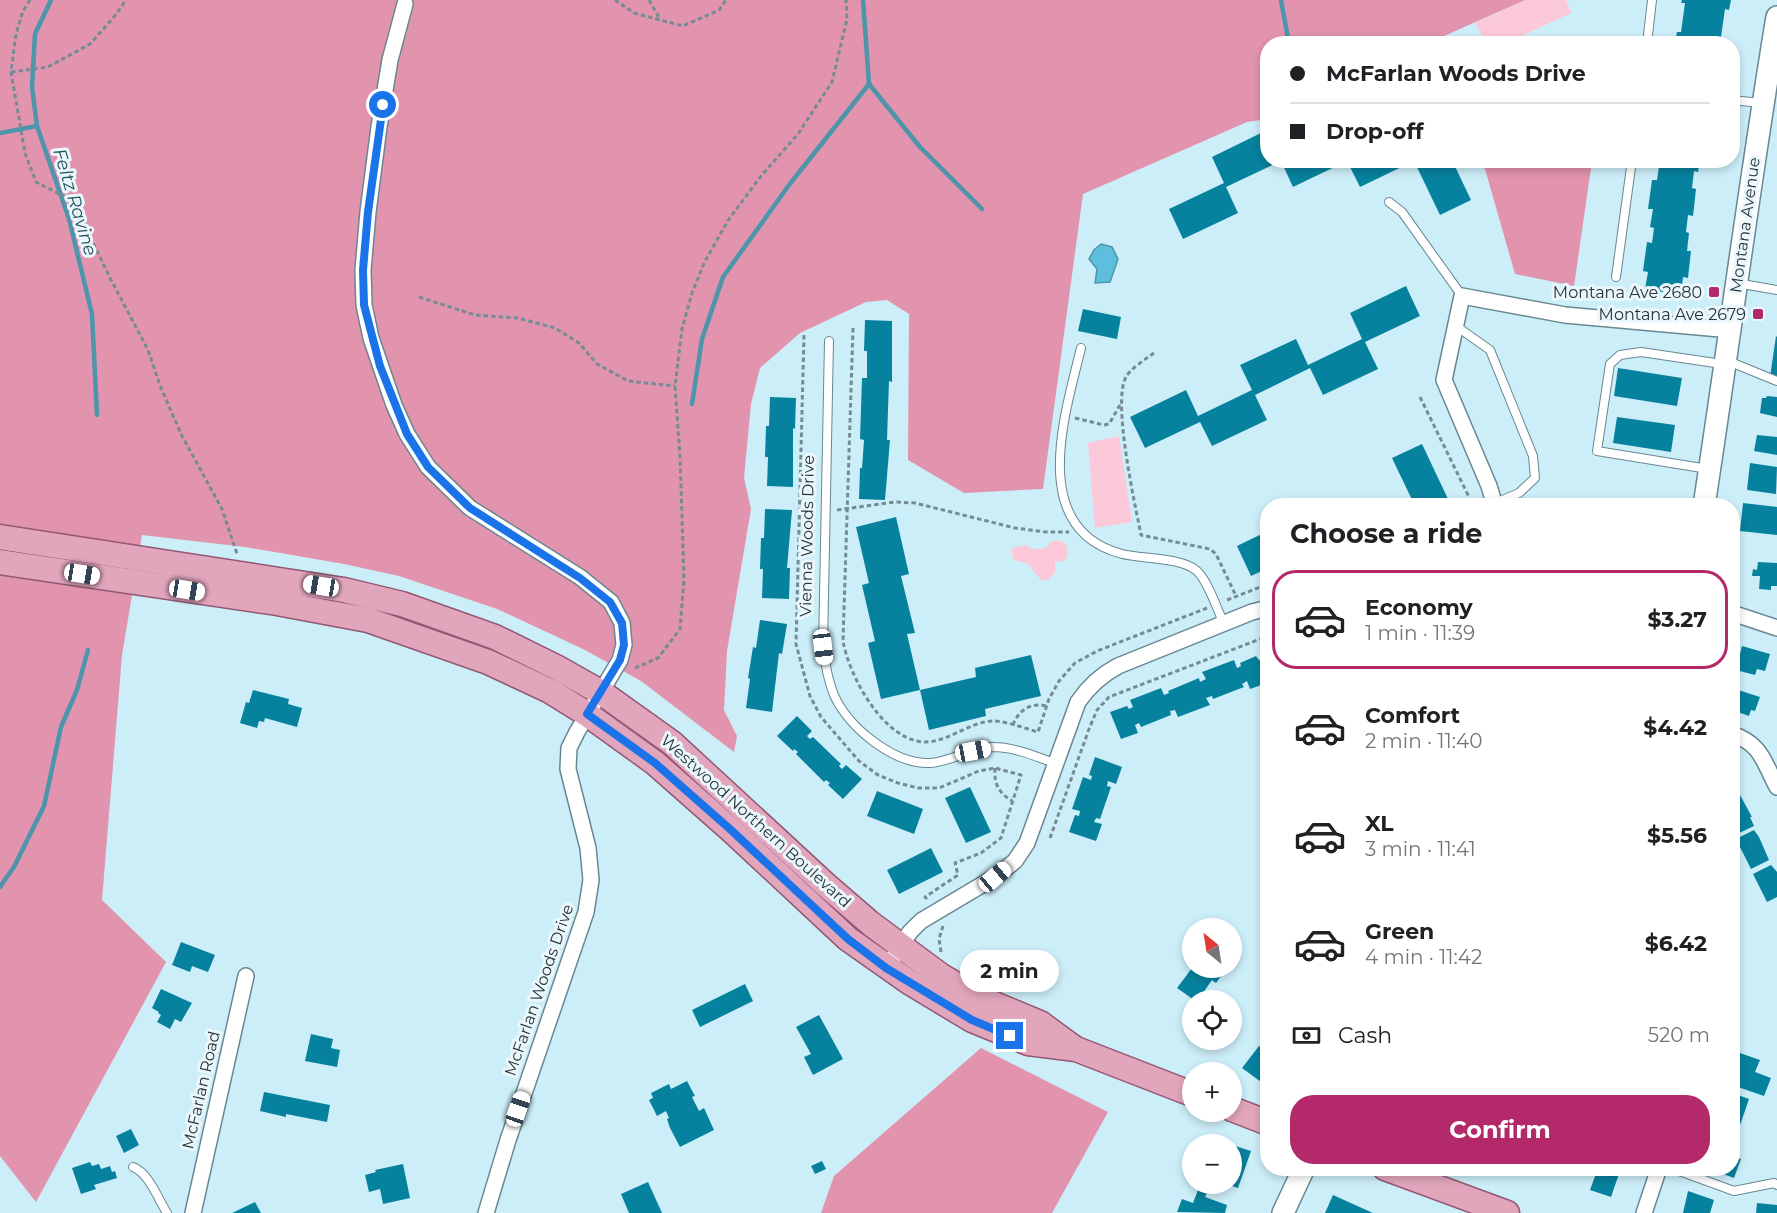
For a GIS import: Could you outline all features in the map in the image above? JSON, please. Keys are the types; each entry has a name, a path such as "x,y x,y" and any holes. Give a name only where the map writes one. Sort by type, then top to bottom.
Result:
{"main road":[{"name":"Westwood Northern Boulevard","path":"0,537 210,581 368,620 488,662 550,691 587,714 655,763 848,939 886,968 972,1020 1028,1043 1076,1049 1182,1090"},
{"name":"Westwood Northern Boulevard","path":"0,562 210,581 243,573 344,590 402,604 495,638 556,667 602,693 672,743 826,885 900,946 940,975 975,996 1040,1023 1076,1049"},
{"path":"1242,1113 1260,1120"},
{"path":"1404,1176 1479,1208 1508,1213"}],"street":[{"name":"McFarlan Woods Drive","path":"404,1 390,60 368,212 363,270 364,305 372,338 394,405 407,434 428,467 470,508 580,578 610,602 622,623 624,645 620,660 569,748 568,769 588,849 591,880 586,912 508,1140 486,1213"},
{"name":"Montana Avenue","path":"1705,498 1777,17"},
{"path":"1493,498 1444,380 1462,296 1565,315 1731,330"},
{"path":"886,968 910,932 921,921 995,877 1015,861 1026,843 1078,702 1089,687 1118,666 1260,610"},
{"path":"1740,616 1777,628"},
{"path":"1740,738 1751,743 1760,752 1777,787"},
{"name":"McFarlan Road","path":"193,1213 246,976"},
{"path":"1283,1213 1300,1176"},
{"path":"1644,1213 1656,1176"}],"lane":[{"path":"1648,36 1652,0"},
{"path":"1740,101 1763,103"},
{"path":"1616,277 1631,168"},
{"path":"1389,202 1402,212 1462,296"},
{"path":"1737,282 1777,290"},
{"path":"1455,326 1490,350 1533,456 1535,478 1519,493 1508,498"},
{"name":"Vienna Woods Drive","path":"829,340 823,647 826,673 832,689 848,717 860,730 896,757 930,763 992,747 1011,749 1054,763"},
{"path":"1081,348 1065,416 1059,454 1060,475 1068,508 1081,532 1110,550 1184,564 1197,570 1224,624"},
{"path":"1709,469 1597,451 1610,364 1620,355 1641,352 1726,362 1777,381"},
{"path":"133,1167 137,1168 149,1182 166,1213"},
{"path":"1693,1176 1734,1191 1774,1183 1777,1185"}],"path":[{"path":"30,0 23,11 16,34 11,72 25,153 36,182 73,201 148,350 161,388 182,436 222,509 243,573"},
{"path":"11,72 48,67 90,44 126,0"},
{"path":"615,0 634,13 683,26 718,10 726,0"},
{"path":"649,0 660,20"},
{"path":"635,668 658,658 680,629 684,579 675,386 682,329 692,293 705,261 729,219 761,176 798,134 832,82 847,19 846,0"},
{"path":"419,297 475,315 518,318 555,328 579,343 597,364 628,381 675,386"},
{"path":"853,328 843,640 846,655 859,686 877,713 900,734 917,741 935,741 991,721 1038,732 1046,706 1059,681 1075,663 1096,651 1260,587"},
{"path":"804,335 796,644 810,696 821,717 859,761 879,775 898,783 918,788 939,788 979,771 995,768 1021,775 1001,838 981,853 955,863 958,875 925,897 940,909 945,924 939,939 941,953"},
{"path":"1065,416 1104,425 1109,424 1120,404 1126,376 1154,353"},
{"path":"1420,397 1469,498"},
{"path":"1120,404 1132,494 1141,535 1210,549 1216,554 1236,596"},
{"path":"826,512 895,502 915,503 1015,528 1046,532 1081,532"},
{"path":"1050,838 1089,729 1097,710 1109,697 1260,639"},
{"path":"1012,725 1016,717 1031,705 1046,706"},
{"path":"995,768 994,778 998,790 1012,801"}],"shaded area":[{"path":"0,0 1525,0 1444,36 1260,36 1260,120 1247,122 1083,194 1043,489 964,493 908,460 909,314 887,300 866,302 800,333 760,368 751,404 744,478 751,509 727,651 724,710 737,736 734,752 641,681 583,649 497,609 399,576 344,564 245,547 142,535 122,655 102,900 166,962 36,1202 0,1156"},
{"path":"1525,0 1566,0 1571,13 1521,36 1482,36 1475,23"},
{"path":"1591,168 1574,286 1515,274 1485,169"},
{"path":"1119,436 1132,522 1095,528 1088,443"},
{"path":"1059,540 1066,544 1068,556 1064,561 1055,562 1055,572 1049,580 1041,580 1028,564 1014,560 1012,556 1012,548 1027,545 1031,549 1045,548 1052,541"},
{"path":"981,1048 1108,1112 1052,1213 821,1213 834,1176"}],"water":[{"path":"1101,244 1112,247 1118,259 1110,282 1095,283 1097,269 1089,259"}],"building":[{"path":"1682,0 1731,0 1729,10 1725,9 1721,36 1676,36 1677,32 1681,32 1685,3 1681,3"},
{"path":"1260,133 1260,168 1266,168 1226,187 1238,213 1183,239 1169,209 1224,183 1212,157"},
{"path":"1284,168 1332,168 1293,187"},
{"path":"1350,168 1399,168 1360,187"},
{"path":"1417,168 1456,168 1471,200 1440,215"},
{"path":"1659,168 1699,168 1698,172 1694,171 1692,188 1696,189 1693,216 1688,215 1686,232 1689,233 1687,251 1691,251 1688,278 1683,277 1681,295 1645,289 1648,272 1643,271 1647,242 1652,243 1654,228 1650,227 1653,209 1648,209 1652,180 1657,180"},
{"path":"1406,286 1420,316 1365,342 1378,369 1323,395 1310,368 1255,395 1267,420 1212,446 1200,422 1145,448 1130,417 1186,390 1198,416 1252,390 1240,365 1296,339 1308,365 1362,339 1350,313"},
{"path":"1083,309 1121,317 1117,339 1078,331"},
{"path":"865,320 892,321 892,382 889,381 887,440 890,440 885,500 859,499 864,440 860,439 862,378 867,378 867,351 864,351"},
{"path":"1777,337 1777,378 1770,377"},
{"path":"1618,368 1682,378 1677,406 1614,396"},
{"path":"770,397 796,398 795,429 793,428 793,487 767,486 766,426 769,426"},
{"path":"1777,397 1777,417 1760,413 1762,398"},
{"path":"1617,417 1675,425 1671,452 1613,443"},
{"path":"1757,435 1777,437 1777,455 1754,451"},
{"path":"1422,444 1448,498 1411,498 1392,458"},
{"path":"1750,463 1777,467 1776,494 1747,490"},
{"path":"1743,503 1777,507 1777,535 1740,531"},
{"path":"765,509 792,510 787,568 790,568 789,599 762,598 761,538 764,538"},
{"path":"896,517 909,574 901,576 915,633 907,634 920,690 881,699 868,643 875,641 862,585 869,583 856,527"},
{"path":"1260,535 1260,572 1251,576 1237,546"},
{"path":"1758,562 1777,563 1777,586 1771,586 1771,590 1759,589 1760,576 1752,576 1753,569 1757,570"},
{"path":"760,620 787,624 782,654 779,653 772,712 746,708 750,679 748,678"},
{"path":"1742,646 1770,654 1765,671 1757,669 1755,675 1740,671"},
{"path":"1031,655 1041,696 985,709 986,716 929,730 920,690 976,677 975,668"},
{"path":"1256,656 1260,660 1260,685 1250,689 1247,681 1242,684 1244,687 1213,699 1212,696 1206,698 1210,705 1178,717 1175,710 1170,711 1171,715 1141,727 1139,723 1135,725 1138,733 1121,739 1110,712 1127,706 1129,709 1133,707 1130,700 1161,688 1164,695 1169,693 1168,691 1199,678 1200,682 1206,679 1202,672 1234,660 1237,668 1241,666 1240,663"},
{"path":"253,690 289,699 288,704 302,708 297,727 265,718 264,722 259,721 257,728 240,723 246,702 249,703"},
{"path":"1740,691 1760,697 1755,711 1751,710 1749,716 1740,713"},
{"path":"797,716 812,731 807,736 810,739 813,737 841,764 839,766 842,769 846,765 862,779 843,799 828,785 830,783 826,780 824,782 796,754 798,752 794,749 793,751 777,736"},
{"path":"1095,757 1122,767 1116,784 1108,781 1107,786 1111,787 1100,819 1096,818 1094,822 1102,824 1096,841 1069,832 1075,815 1079,816 1080,811 1072,809 1083,777 1091,780 1092,776 1089,775"},
{"path":"970,787 991,832 966,843 945,798"},
{"path":"877,791 923,809 914,834 867,816"},
{"path":"1740,795 1752,817 1750,817 1754,826 1740,833"},
{"path":"1754,830 1769,860 1751,869 1740,847 1740,837"},
{"path":"931,848 943,872 899,894 887,870"},
{"path":"1771,865 1777,872 1777,897 1767,902 1753,874"},
{"path":"181,942 215,955 208,972 192,966 190,972 172,965"},
{"path":"1184,978 1220,978 1216,983 1212,980 1205,990 1182,992 1177,988"},
{"path":"745,984 753,1001 700,1027 692,1010"},
{"path":"161,989 192,1003 181,1022 175,1019 170,1029 157,1022 161,1015 152,1008"},
{"path":"819,1015 843,1059 813,1075 804,1057 811,1054 796,1027"},
{"path":"311,1034 333,1039 331,1048 340,1050 337,1067 305,1061"},
{"path":"1259,1046 1260,1047 1260,1081 1242,1068"},
{"path":"1740,1053 1760,1060 1755,1072 1771,1078 1764,1096 1740,1088"},
{"path":"687,1081 695,1096 692,1097 699,1111 704,1108 714,1130 680,1147 670,1128 666,1111 657,1116 649,1100 653,1098 651,1093 669,1084 671,1089"},
{"path":"264,1092 330,1105 327,1122 260,1111"},
{"path":"1740,1096 1749,1099 1740,1125"},
{"path":"131,1129 139,1145 124,1153 116,1136"},
{"path":"1242,1148 1251,1151 1242,1177"},
{"path":"822,1161 826,1169 815,1174 811,1166"},
{"path":"90,1162 92,1166 99,1164 101,1169 110,1166 117,1178 94,1185 96,1189 81,1194 72,1168"},
{"path":"403,1164 410,1198 383,1204 380,1189 369,1192 365,1175 376,1172 375,1170"},
{"path":"1595,1176 1618,1176 1611,1197 1590,1190"},
{"path":"648,1182 662,1213 629,1213 621,1194"},
{"path":"1688,1191 1714,1200 1710,1213 1683,1213"},
{"path":"1196,1194 1206,1194 1205,1197 1227,1205 1225,1213 1177,1212 1182,1199 1193,1203"},
{"path":"1333,1195 1373,1213 1325,1213"},
{"path":"255,1202 261,1213 232,1213"},
{"path":"1757,1203 1777,1205 1777,1213 1756,1213"}],"waterway":[{"name":"Feltz Ravine","path":"51,0 35,34 32,87 37,126 69,219 92,314 97,415"},
{"path":"863,0 869,84"},
{"path":"1281,0 1288,36"},
{"path":"869,84 920,147 982,209"},
{"path":"692,404 702,339 723,277 789,185 869,84"},
{"path":"0,133 37,126"},
{"path":"0,887 14,867 44,806 61,727 77,690 88,650"}],"place":[{"name":"Montana Ave 2680","path":"1714,292"},
{"name":"Montana Ave 2679","path":"1758,314"}],"route":[{"path":"383,105 368,212 363,270 364,305 380,366 407,434 428,467 470,508 580,578 610,602 622,623 624,645 620,660 602,693 587,714 655,763 848,939 886,968 972,1020 1010,1036"}]}
